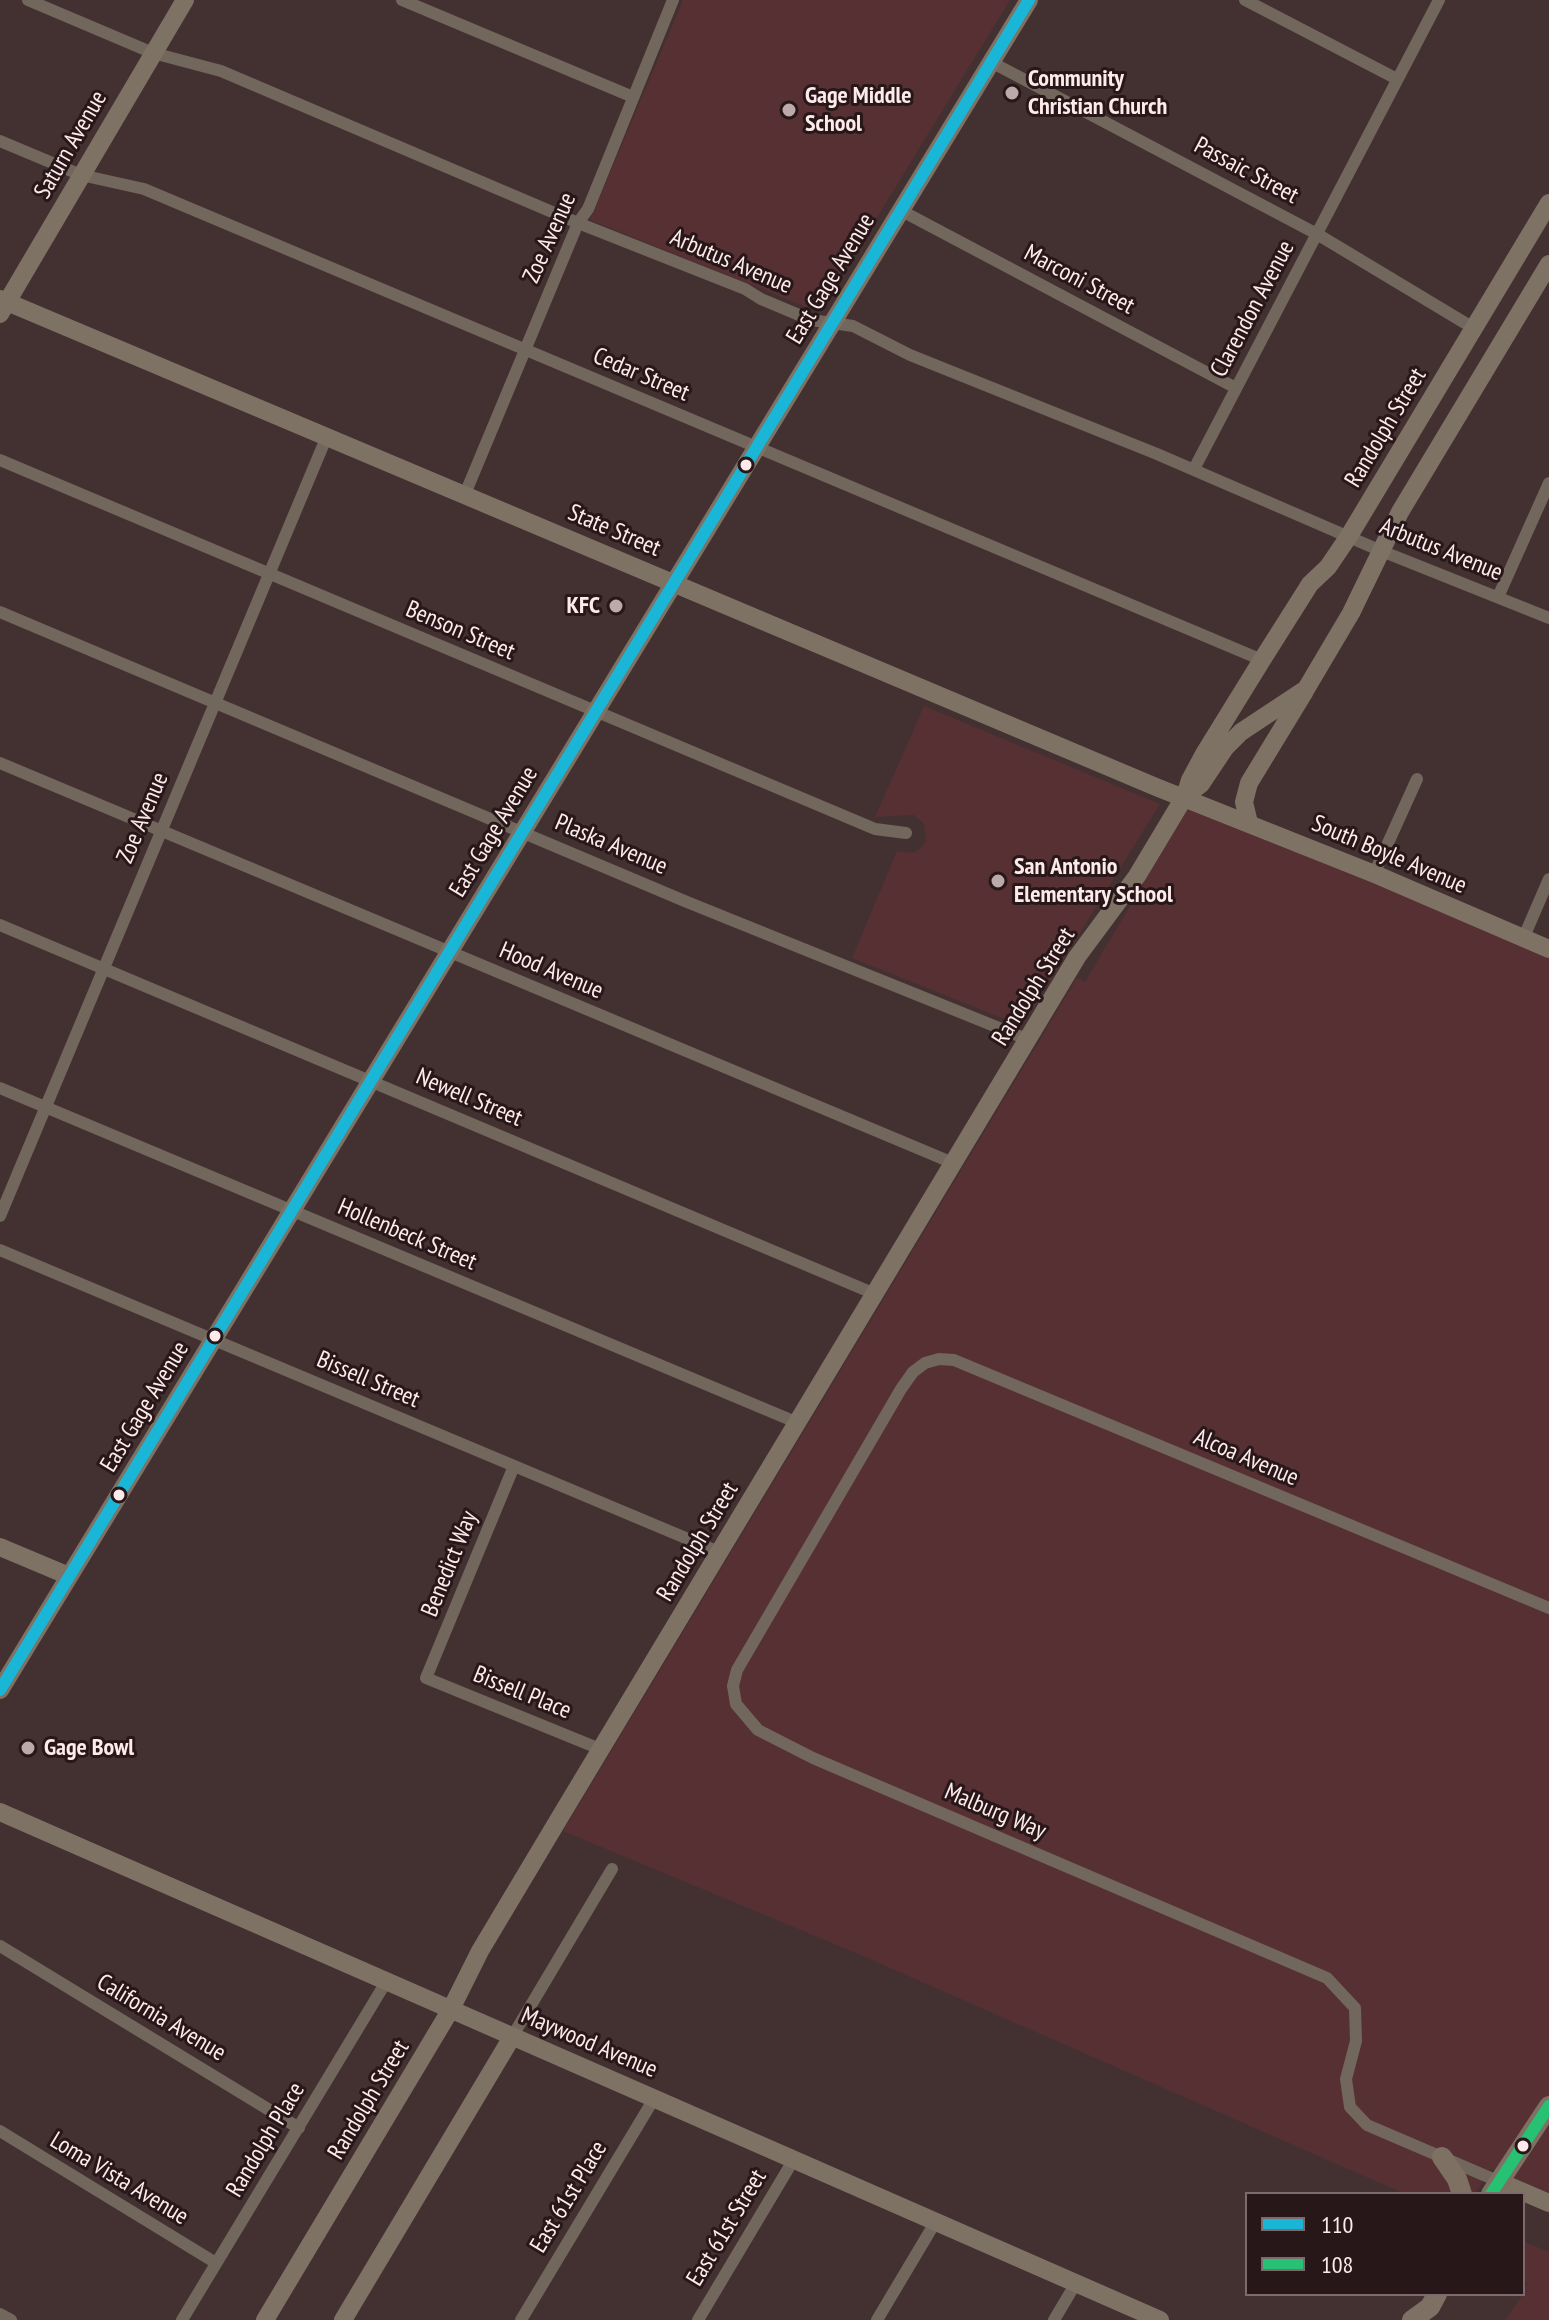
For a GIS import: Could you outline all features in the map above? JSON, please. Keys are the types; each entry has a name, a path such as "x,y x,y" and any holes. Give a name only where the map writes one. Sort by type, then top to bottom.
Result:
{"main road":[{"path":"1499,2183 1549,2106"},
{"path":"1442,2157 1457,2179 1461,2192"},
{"path":"1413,2318 1418,2296"},
{"path":"1413,2318 1430,2307 1436,2296"}],"street":[{"name":"Arbutus Avenue","path":"28,0 153,53 221,71 578,223 745,289 811,320 853,326 919,359 1194,469 1379,550 1549,618"},
{"name":"Saturn Avenue","path":"2,305 185,0"},
{"path":"402,0 633,97"},
{"name":"Zoe Avenue","path":"465,494 578,223 588,209 673,0"},
{"name":"East Gage Avenue","path":"0,1690 1029,0"},
{"path":"1245,0 1397,79"},
{"name":"Clarendon Avenue","path":"1194,469 1439,0"},
{"name":"Passaic Street","path":"991,62 1317,234 1475,329"},
{"name":"Cedar Street","path":"0,141 81,175 144,189 1262,660"},
{"name":"Randolph Street","path":"265,2320 451,2009 480,1951 600,1749 1077,957 1137,876 1262,660 1303,594 1328,567 1349,536 1549,203"},
{"name":"Marconi Street","path":"900,210 1236,388"},
{"name":"Randolph Street","path":"1185,796 1201,784 1225,748 1241,732 1306,689 1351,613 1379,550 1549,264"},
{"name":"State Street","path":"2,305 327,436 1209,807"},
{"name":"Zoe Avenue","path":"0,1216 327,436"},
{"name":"Benson Street","path":"0,460 875,829 906,833"},
{"path":"1498,597 1549,483"},
{"name":"Plaska Avenue","path":"0,612 687,902 1029,1040"},
{"path":"1249,823 1244,802 1249,783 1306,689"},
{"name":"Hood Avenue","path":"0,763 953,1163"},
{"path":"1374,874 1417,779"},
{"name":"South Boyle Avenue","path":"1209,807 1549,949"},
{"path":"1523,939 1549,879"},
{"name":"Newell Street","path":"0,925 875,1294"},
{"name":"Hollenbeck Street","path":"0,1088 798,1423"},
{"name":"Bissell Street","path":"0,1250 719,1552"},
{"name":"Alcoa Avenue","path":"925,1363 939,1359 954,1360 1549,1608"},
{"name":"Malburg Way","path":"925,1363 913,1372 901,1389 737,1670 733,1686 736,1704 758,1730 813,1758 1327,1978 1355,2008 1356,2041 1346,2079 1350,2107 1367,2125 1499,2183"},
{"name":"Benedict Way","path":"426,1678 514,1466"},
{"path":"0,1547 69,1576"},
{"name":"Bissell Place","path":"426,1678 600,1749"},
{"name":"Maywood Avenue","path":"0,1812 1160,2320"},
{"path":"343,2320 612,1869"},
{"name":"California Avenue","path":"0,1946 299,2128"},
{"name":"Randolph Place","path":"182,2320 386,1982"},
{"name":"East 61st Place","path":"521,2320 655,2097"},
{"name":"Loma Vista Avenue","path":"0,2131 216,2263"},
{"name":"East 61st Street","path":"698,2320 794,2159"},
{"path":"1499,2183 1522,2192"},
{"path":"1525,2193 1549,2203"},
{"path":"877,2320 936,2221"},
{"path":"1054,2320 1076,2283"},
{"path":"0,2314 11,2320"}],"shaded area":[{"name":"Gage Middle School","path":"683,0 1010,0 819,312 590,220"},
{"name":"San Antonio Elementary School","path":"924,706 1160,804 1022,1026 852,958 897,851 913,853 926,841 924,824 914,815 875,817"},
{"path":"1194,798 1549,948 1549,2194 1491,2169 1476,2192 1400,2192 856,1953 563,1831 1077,978 1085,982"},
{"path":"1525,2242 1549,2252 1549,2320 1505,2320 1522,2296 1525,2296"}],"transit line":[{"name":"110","path":"0,1690 1029,0"},
{"name":"108","path":"1492,2192 1549,2106"}],"place":[{"name":"Community Christian Church","path":"1012,93"},
{"name":"Gage Middle School","path":"789,110"},
{"name":"KFC","path":"616,606"},
{"name":"San Antonio Elementary School","path":"998,881"},
{"name":"Gage Bowl","path":"28,1748"}]}
